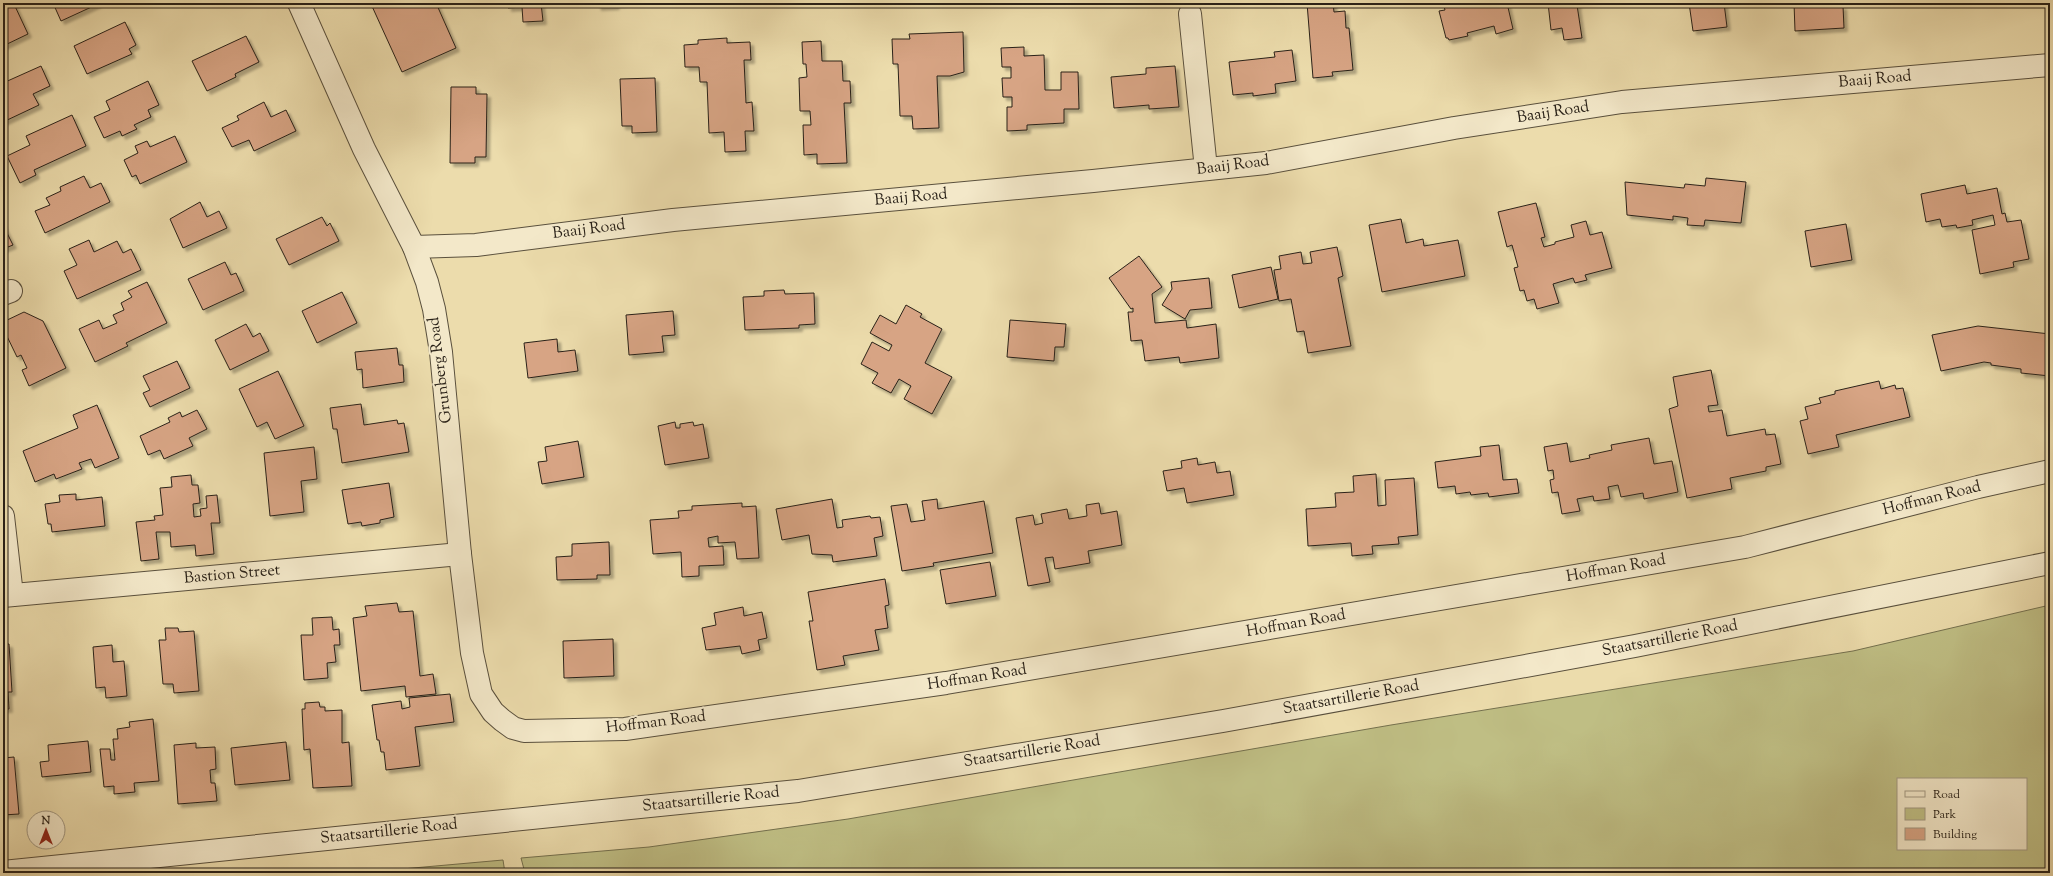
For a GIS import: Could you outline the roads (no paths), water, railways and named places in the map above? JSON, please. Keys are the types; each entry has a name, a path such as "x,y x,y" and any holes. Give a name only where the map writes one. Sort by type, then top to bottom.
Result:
{"street":[{"name":"Grunberg Road","path":"299,3 364,149 414,248 431,296 441,352 460,554 472,653 481,694 493,712 513,728 535,731"},
{"path":"1190,14 1206,169"},
{"name":"Baaij Road","path":"414,248 476,245 673,220 1093,181 1266,163 1454,128 1622,102 2050,65"},
{"name":"Hoffman Road","path":"535,731 625,729 946,683 1745,547 1978,487 2050,471"},
{"path":"3,516 7,596"},
{"name":"Bastion Street","path":"7,596 460,554"},
{"name":"Staatsartillerie Road","path":"3,872 798,791 1216,722 1635,646 2050,563"}]}
